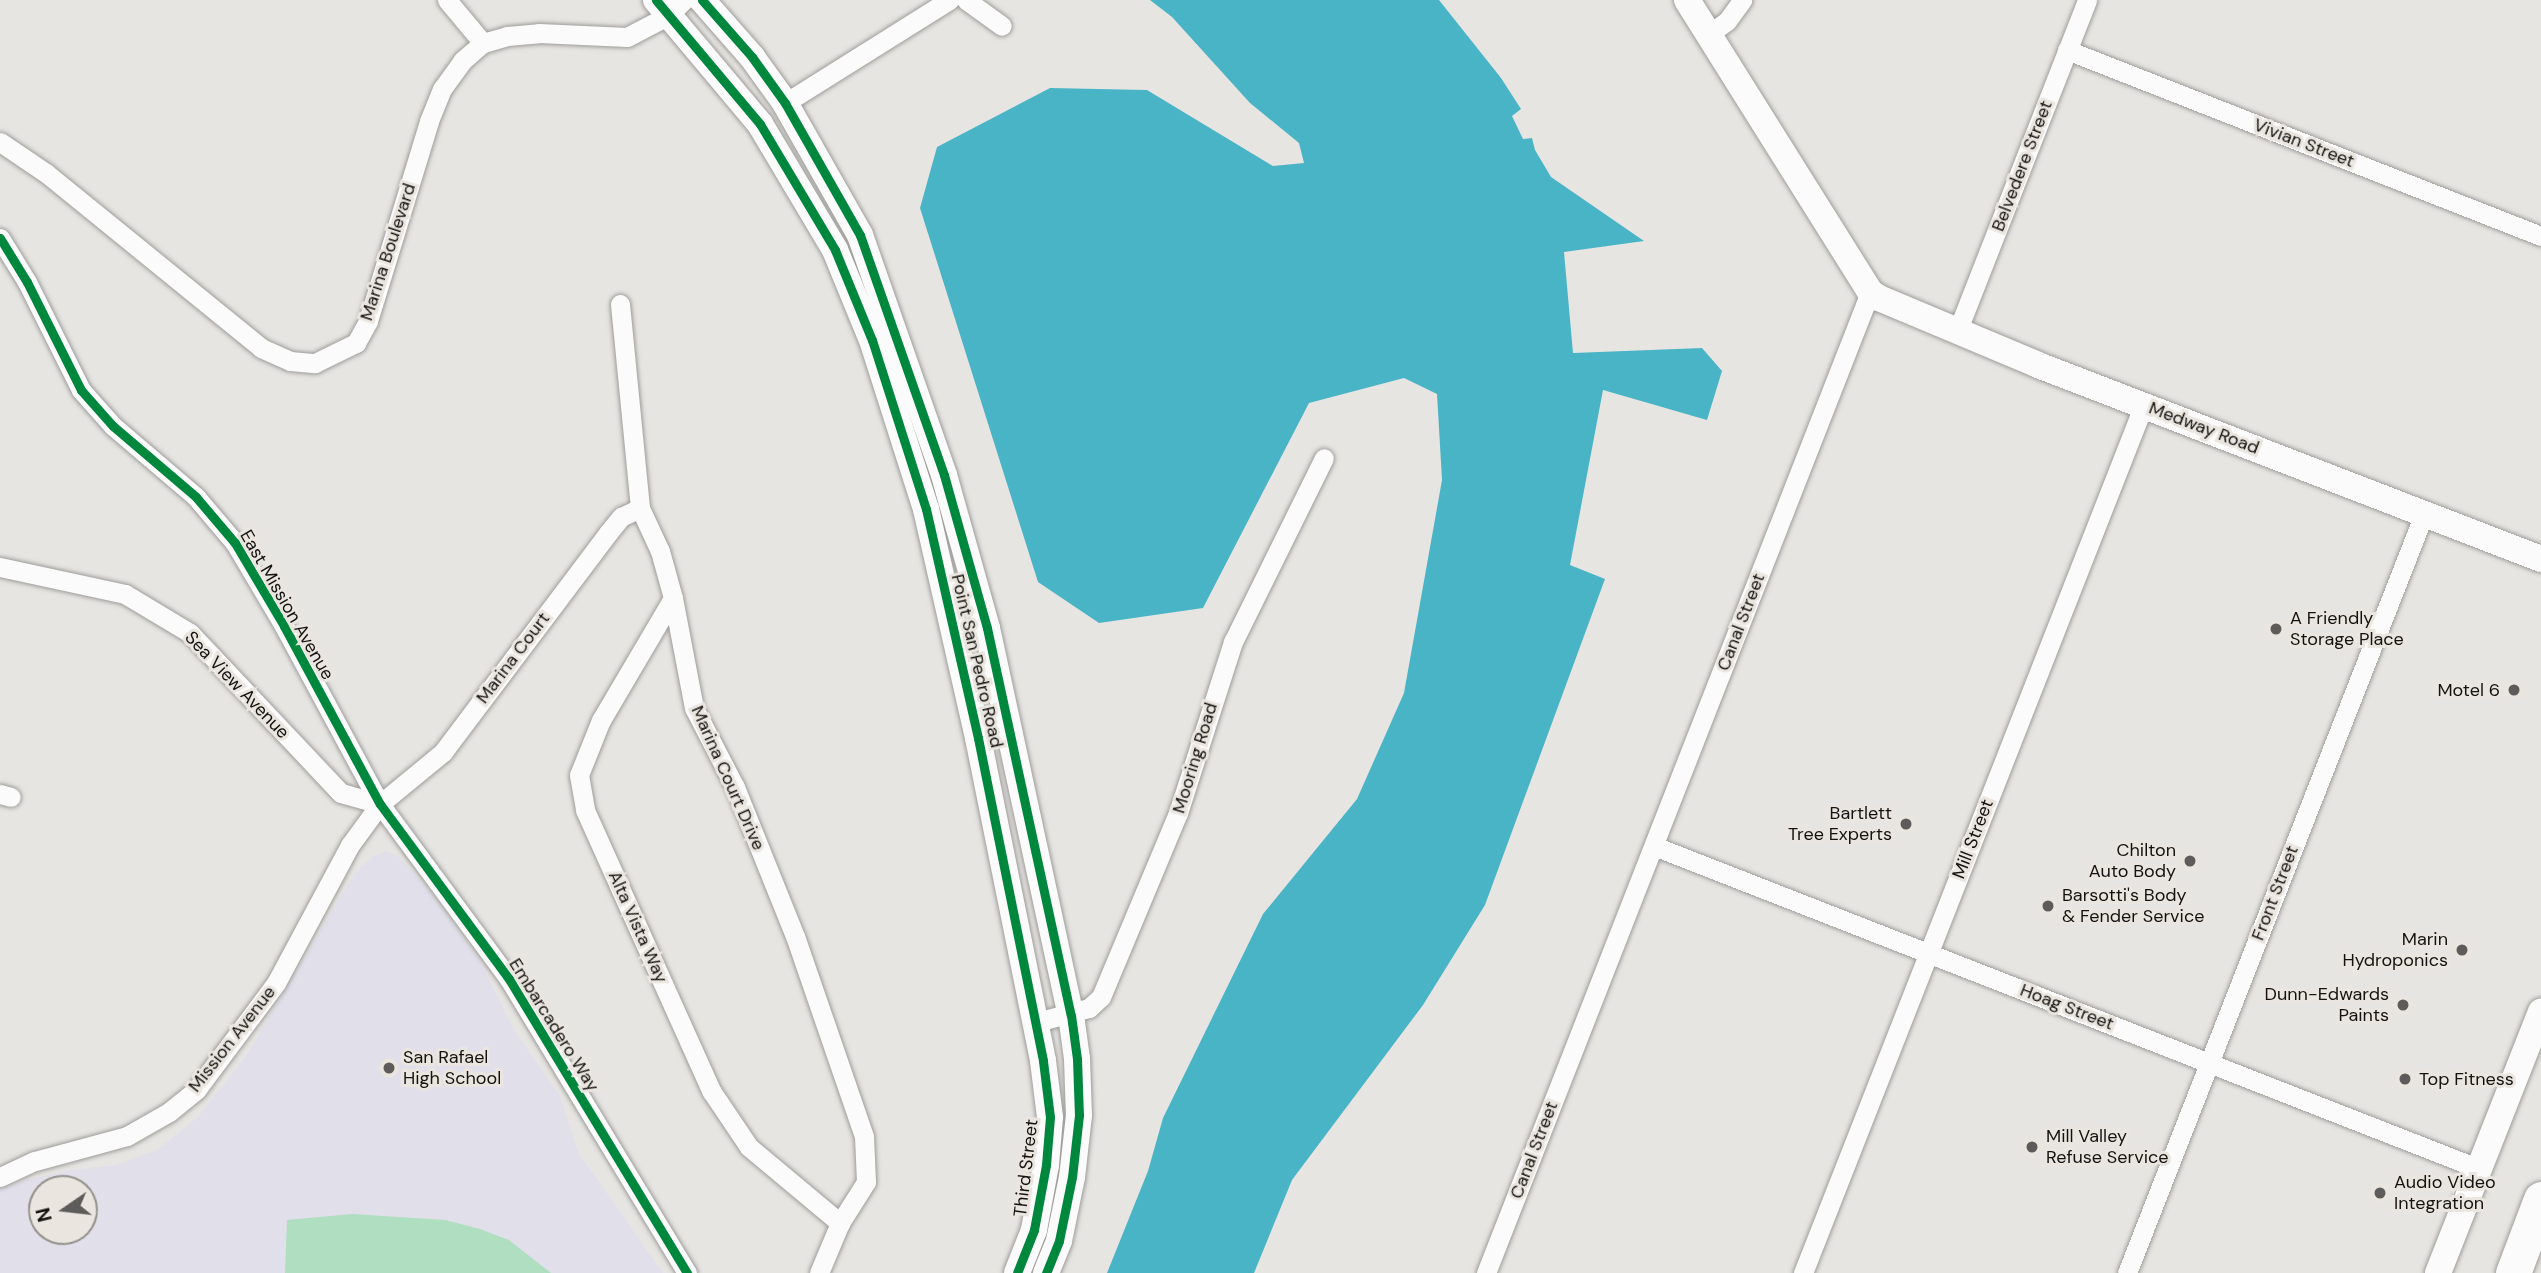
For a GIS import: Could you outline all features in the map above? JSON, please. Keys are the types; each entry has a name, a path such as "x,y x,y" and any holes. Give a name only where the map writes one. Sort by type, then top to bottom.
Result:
{"highway":[{"path":"2513,1273 2541,1199"}],"main road":[{"name":"Point San Pedro Road","path":"702,0 752,57 785,103 860,235 944,475 987,628 1071,1015"},
{"path":"1687,0 1870,292"},
{"name":"Point San Pedro Road","path":"670,5 760,124 835,250 872,340 926,509 1037,1022"},
{"name":"Medway Road","path":"1870,292 1896,307 2541,559"},
{"path":"2438,1273 2541,1012"},
{"path":"1046,1273 1059,1241 1072,1177 1079,1115 1077,1059 1071,1015"},
{"name":"Third Street","path":"1017,1273 1034,1230 1046,1165 1050,1116 1037,1022"}],"street":[{"path":"447,0 483,43 507,36 539,33 627,37 670,5"},
{"path":"785,103 950,0"},
{"path":"966,0 1002,26"},
{"path":"1709,34 1727,20 1742,0"},
{"name":"Belvedere Street","path":"1957,331 2087,0"},
{"name":"Marina Boulevard","path":"0,142 46,173 261,348 290,360 315,363 355,343 368,321 442,89 462,61 483,43"},
{"name":"Vivian Street","path":"2067,50 2541,236"},
{"name":"East Mission Avenue","path":"0,237 27,282 81,390 113,426 196,497 235,543 380,804"},
{"name":"Canal Street","path":"1486,1273 1870,292"},
{"name":"Marina Court Drive","path":"620,304 639,508 660,551 673,598 694,708 735,787 795,936 864,1136 866,1182 840,1223 819,1273"},
{"name":"Mill Street","path":"1803,1273 2144,404"},
{"name":"Mooring Road","path":"1037,1022 1089,1008 1101,997 1178,813 1234,642 1324,458"},
{"name":"Marina Court","path":"380,804 443,752 608,533 621,517 639,508"},
{"name":"Front Street","path":"2127,1273 2424,513"},
{"name":"Sea View Avenue","path":"0,567 125,594 190,633 341,793 380,804"},
{"name":"Alta Vista Way","path":"673,598 601,720 579,775 586,810 712,1092 749,1147 840,1223"},
{"name":"Mission Avenue","path":"0,1177 35,1161 127,1136 169,1112 197,1089 276,983 351,845 380,804"},
{"name":"Embarcadero Way","path":"380,804 509,979 687,1273"},
{"name":"Hoag Street","path":"1654,846 2480,1169"}],"shaded area":[{"name":"San Rafael High School","path":"387,851 400,858 434,896 481,963 514,1030 560,1096 578,1152 663,1273 0,1273 0,1189 28,1179 28,1245 98,1245 98,1175 48,1175 116,1165 157,1150 197,1118 246,1056 355,873 373,856"}],"green space":[{"path":"352,1214 445,1220 480,1229 509,1240 551,1273 285,1273 287,1220"}],"water":[{"path":"1150,0 1439,0 1501,78 1521,109 1512,116 1523,139 1532,138 1535,150 1551,177 1644,241 1564,252 1573,353 1702,348 1722,371 1707,420 1603,390 1570,565 1605,579 1485,905 1423,1005 1292,1180 1254,1273 1107,1273 1148,1171 1163,1118 1263,914 1357,799 1404,693 1442,480 1437,394 1404,378 1309,403 1203,608 1099,623 1038,582 920,208 937,147 1050,88 1147,90 1273,166 1304,163 1299,143 1250,103 1172,17"}],"cycle path":[{"path":"656,0 760,124 835,250 872,340 926,509 978,738 1043,1061 1050,1117 1046,1165 1034,1230 1017,1273"},
{"path":"702,0 752,57 785,103 860,235 944,475 987,628 1071,1015 1077,1059 1079,1115 1072,1177 1059,1241 1046,1273"},
{"path":"0,238 27,282 81,390 113,426 196,497 235,543 284,626 380,804 509,979 687,1273"}],"place":[{"name":"A Friendly Storage Place","path":"2276,629"},
{"name":"Motel 6","path":"2514,690"},
{"name":"Bartlett Tree Experts","path":"1906,824"},
{"name":"Chilton Auto Body","path":"2190,861"},
{"name":"Barsotti's Body & Fender Service","path":"2048,906"},
{"name":"Marin Hydroponics","path":"2462,950"},
{"name":"Dunn-Edwards Paints","path":"2403,1005"},
{"name":"San Rafael High School","path":"389,1068"},
{"name":"Top Fitness","path":"2405,1079"},
{"name":"Mill Valley Refuse Service","path":"2032,1147"},
{"name":"Audio Video Integration","path":"2380,1193"}]}
